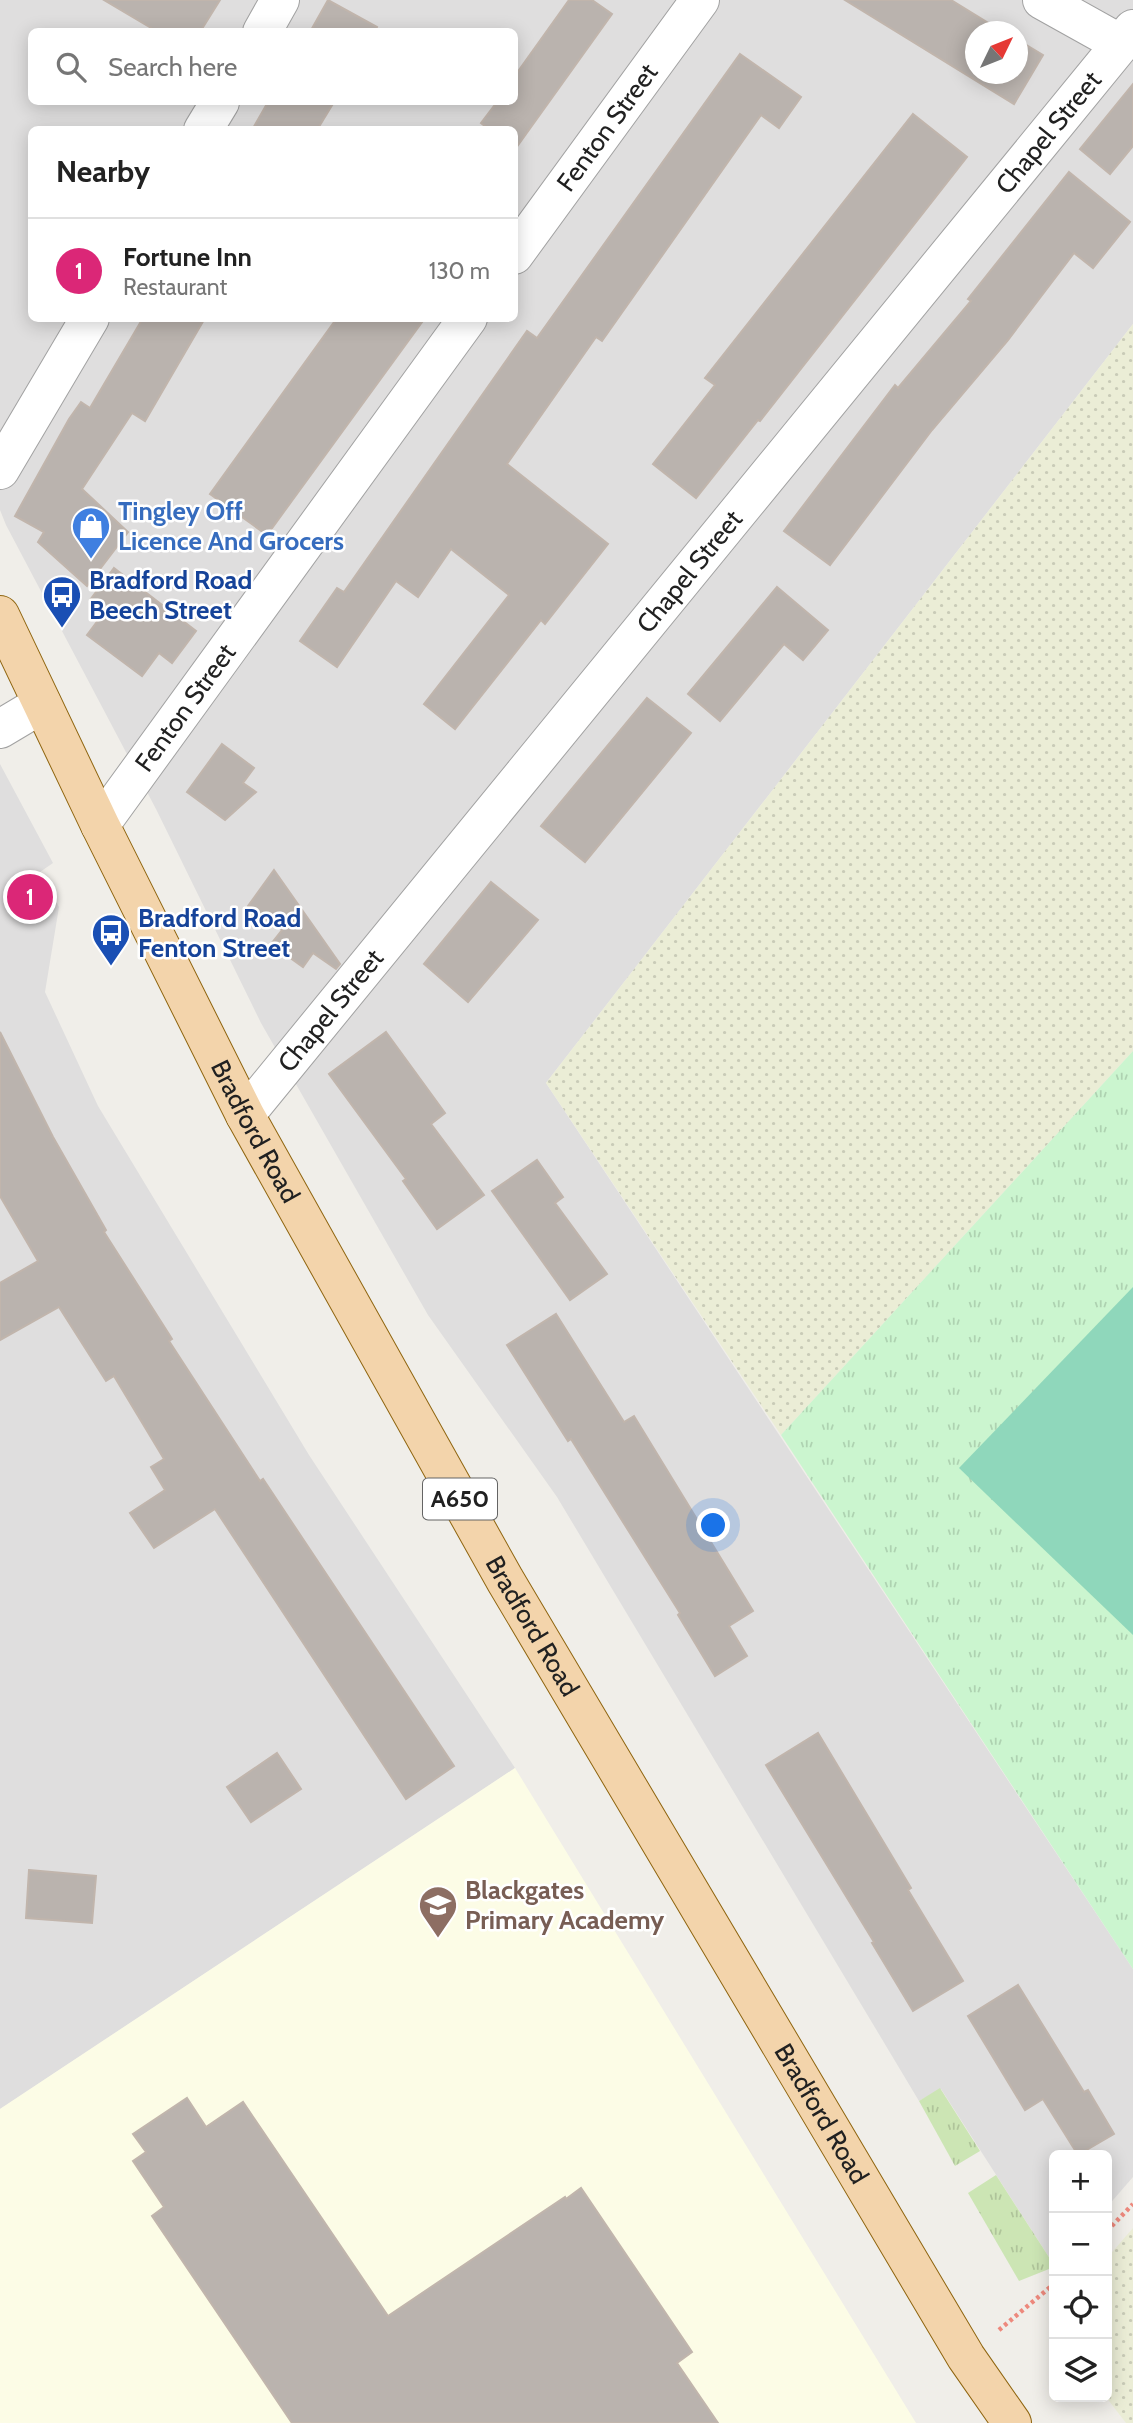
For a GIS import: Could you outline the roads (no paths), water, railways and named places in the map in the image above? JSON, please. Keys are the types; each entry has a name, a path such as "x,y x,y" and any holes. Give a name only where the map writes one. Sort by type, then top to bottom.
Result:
{"main road":[{"name":"Bradford Road","path":"0,615 100,825 245,1115 505,1580 966,2357 1012,2423"}],"street":[{"path":"264,28 281,0"},
{"name":"Fenton Street","path":"518,250 700,0"},
{"path":"1042,0 1127,36"},
{"name":"Chapel Street","path":"245,1115 1127,36"},
{"path":"205,126 218,105"},
{"path":"0,470 88,322"},
{"name":"Fenton Street","path":"100,825 465,322"},
{"path":"0,729 42,704"}],"place":[{"name":"Tingley Off Licence And Grocers","path":"91,560"},
{"name":"Bradford Road Beech Street","path":"62,629"},
{"name":"Fortune Inn","path":"30,897"},
{"name":"Bradford Road Fenton Street","path":"111,967"},
{"name":"Blackgates Primary Academy","path":"438,1939"}]}
